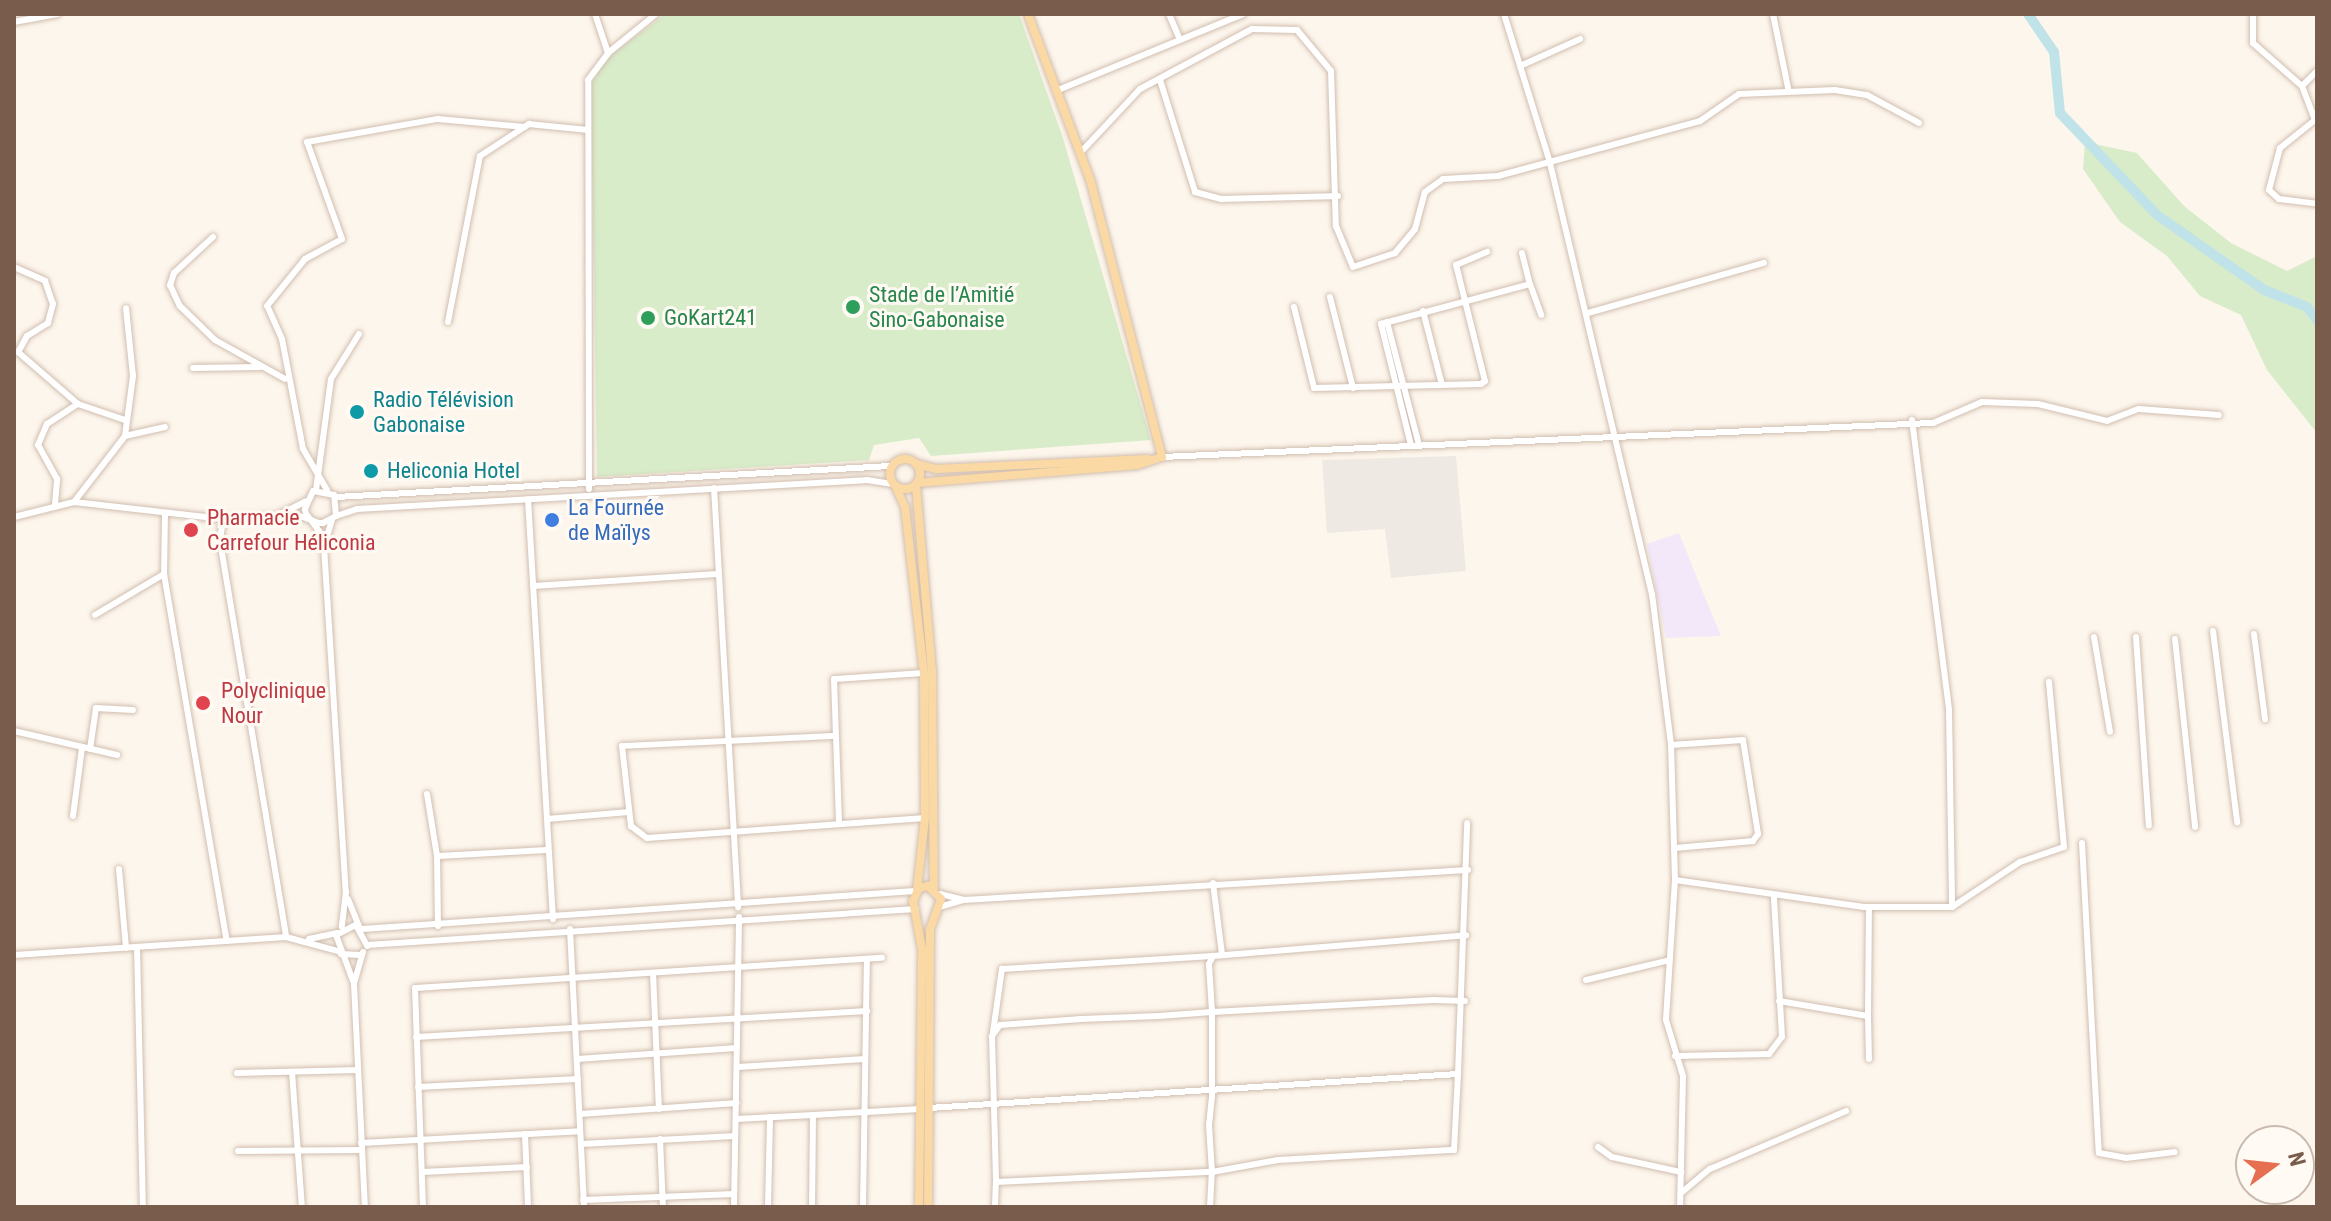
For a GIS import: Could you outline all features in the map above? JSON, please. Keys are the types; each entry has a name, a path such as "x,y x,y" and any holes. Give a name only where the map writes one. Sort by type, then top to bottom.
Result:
{"main road":[{"path":"1028,14 1081,152 1157,458"},
{"path":"928,1207 916,890 925,818 924,673 905,507 894,485 891,466 903,458 936,469 1157,458"},
{"path":"894,485 1157,458"},
{"path":"916,464 932,672 937,891 919,1207"},
{"path":"916,890 937,891"},
{"path":"917,909 937,909"}],"street":[{"path":"14,22 57,14"},
{"path":"595,14 608,53"},
{"path":"589,495 588,80 608,53 656,14"},
{"path":"1169,14 1180,40"},
{"path":"1058,90 1243,14"},
{"path":"1504,14 1550,163 1588,313 1652,594 1671,745 1675,880 1666,1020 1683,1076 1680,1207"},
{"path":"1773,14 1788,88"},
{"path":"2253,14 2253,43 2302,86 2315,120 2280,148 2269,190 2279,199 2317,204"},
{"path":"1081,152 1128,98 1258,26 1297,30 1331,71 1338,196 1336,226 1353,267 1395,253 1415,229 1425,192 1443,179 1498,176 1700,121 1739,94 1788,88 1867,95 1919,123"},
{"path":"1520,66 1580,39"},
{"path":"2302,86 2317,71"},
{"path":"1160,80 1195,192 1222,199 1338,196"},
{"path":"588,130 438,119 307,142 342,239 305,259 268,299 282,339 285,379 303,449 321,472 327,490 336,497 589,487 891,466"},
{"path":"448,322 476,163 525,127"},
{"path":"213,237 174,273 170,285 196,324 260,367 285,379"},
{"path":"1294,307 1314,388 1406,388 1485,381 1462,300 1456,265 1487,252"},
{"path":"1522,253 1541,315"},
{"path":"1588,313 1764,263"},
{"path":"14,267 45,281 53,304 48,323 27,336 18,352 78,404 125,420"},
{"path":"1415,445 1381,324 1530,284"},
{"path":"1330,297 1353,388"},
{"path":"74,502 125,436 133,376 126,308"},
{"path":"1423,311 1442,385"},
{"path":"1387,322 1406,388 1415,445"},
{"path":"274,517 306,501 316,490 321,472 331,379 359,334"},
{"path":"193,368 260,367"},
{"path":"1157,458 1614,433 1912,420 1933,423 1982,402 2038,404 2107,421 2139,409 2219,415"},
{"path":"55,504 57,479 38,445 47,424 78,404"},
{"path":"1912,420 1949,710 1952,907"},
{"path":"125,436 165,427"},
{"path":"14,517 55,504 74,502 223,519 274,517 311,520 334,518 357,509 589,495 714,488 894,485"},
{"path":"714,488 738,907"},
{"path":"316,490 327,490"},
{"path":"324,546 334,518 336,497"},
{"path":"528,499 553,919"},
{"path":"306,501 311,520 324,546 346,892 339,952 354,984"},
{"path":"165,513 164,574 227,941"},
{"path":"223,519 220,541 286,937"},
{"path":"95,615 164,574"},
{"path":"533,586 718,574"},
{"path":"2213,631 2237,822"},
{"path":"2254,634 2265,719"},
{"path":"2094,637 2110,732"},
{"path":"2136,637 2149,826"},
{"path":"2175,639 2195,827"},
{"path":"839,822 834,679 924,673"},
{"path":"1675,880 1774,897 1869,907 1952,907 2020,862 2064,847 2049,682"},
{"path":"73,816 96,708 133,710"},
{"path":"14,731 117,755"},
{"path":"834,736 622,746 631,826 647,838 925,818"},
{"path":"1671,745 1743,740 1758,834 1753,841 1675,848"},
{"path":"427,794 437,856 438,926"},
{"path":"547,819 629,812"},
{"path":"996,1182 1212,1172 1278,1160 1454,1150 1465,1001 1467,823"},
{"path":"2082,843 2099,1153 2126,1158 2175,1152"},
{"path":"437,856 548,850"},
{"path":"119,869 126,948"},
{"path":"937,909 964,900 1468,870"},
{"path":"1213,883 1222,954"},
{"path":"309,939 361,928 738,907 916,890"},
{"path":"937,891 964,900"},
{"path":"346,892 361,928 365,949 354,984 365,1207"},
{"path":"1675,1056 1769,1054 1782,1037 1774,897"},
{"path":"1869,907 1869,1059"},
{"path":"14,955 286,937 309,939 339,952 570,929 917,909"},
{"path":"734,1207 739,917"},
{"path":"570,929 584,1204 734,1194"},
{"path":"995,1207 992,1036 1002,969 1213,956 1466,935"},
{"path":"137,947 143,1207"},
{"path":"1210,1207 1213,956"},
{"path":"423,1207 415,988 882,958"},
{"path":"863,1207 867,959"},
{"path":"1586,980 1670,960"},
{"path":"653,973 659,1109"},
{"path":"992,1036 1000,1025 1465,1001"},
{"path":"1779,1001 1868,1016"},
{"path":"416,1037 867,1011"},
{"path":"577,1059 737,1048"},
{"path":"738,1067 865,1059"},
{"path":"237,1073 358,1070"},
{"path":"292,1072 302,1207"},
{"path":"736,1119 864,1115 925,1109 1212,1095 1458,1074"},
{"path":"418,1087 578,1079"},
{"path":"580,1114 737,1103"},
{"path":"1681,1193 1710,1169 1754,1156 1804,1125 1846,1111"},
{"path":"812,1207 813,1115"},
{"path":"768,1207 770,1117"},
{"path":"238,1151 297,1151 421,1139 580,1131"},
{"path":"525,1134 528,1207"},
{"path":"581,1144 735,1136"},
{"path":"660,1139 663,1207"},
{"path":"1598,1147 1612,1157 1681,1172"},
{"path":"422,1172 527,1167"}],"shaded area":[{"path":"1456,456 1466,571 1391,578 1385,529 1327,533 1322,460"},
{"path":"1679,533 1721,636 1666,638 1647,544"}],"green space":[{"name":"Stade de l’Amitié Sino-Gabonaise","path":"665,14 1019,14 1063,138 1151,440 931,456 919,438 874,445 869,460 597,477 591,85 606,59"},
{"path":"2085,142 2137,153 2184,206 2231,243 2287,271 2317,256 2317,433 2267,370 2241,315 2200,296 2167,256 2120,222 2083,169"}],"waterway":[{"path":"2028,14 2054,52 2060,113 2157,215 2264,290 2307,307 2317,320"}],"place":[{"name":"Stade de l’Amitié Sino-Gabonaise","path":"853,307"},
{"name":"GoKart241","path":"648,318"},
{"name":"Radio Télévision Gabonaise","path":"357,412"},
{"name":"Heliconia Hotel","path":"371,471"},
{"name":"La Fournée de Maïlys","path":"552,520"},
{"name":"Pharmacie Carrefour Héliconia","path":"191,530"},
{"name":"Polyclinique Nour","path":"203,703"}]}
